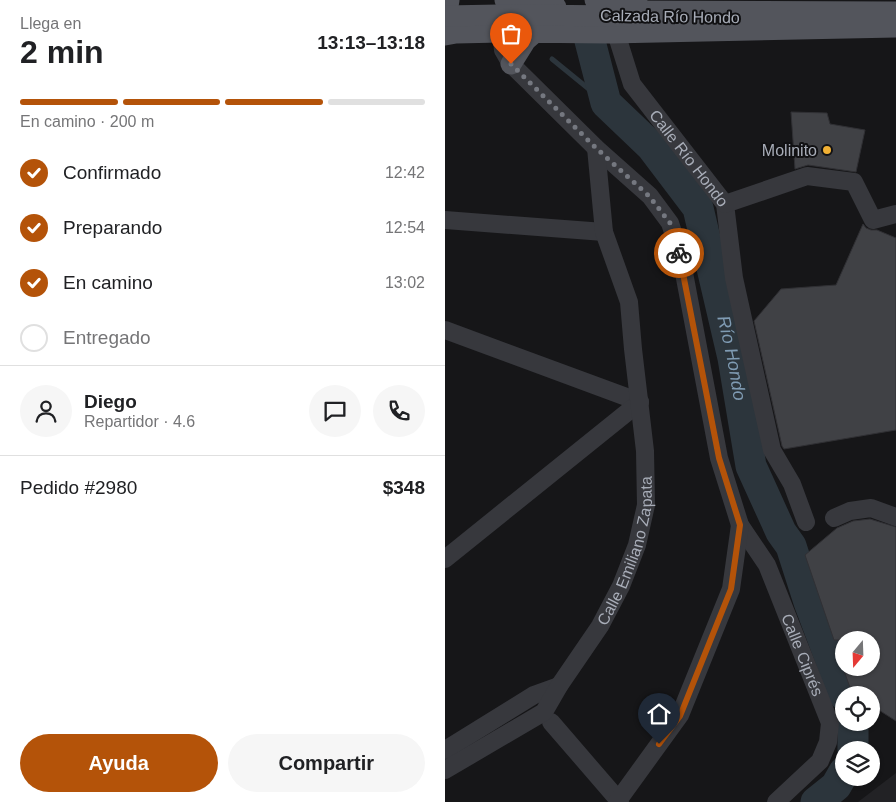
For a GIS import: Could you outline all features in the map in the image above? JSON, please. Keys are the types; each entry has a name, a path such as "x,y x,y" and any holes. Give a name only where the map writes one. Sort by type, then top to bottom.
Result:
{"main road":[{"path":"445,24 449,0"},
{"path":"595,0 615,2 896,5"},
{"path":"501,32 513,1"},
{"name":"Calzada Río Hondo","path":"513,1 612,6 896,12"},
{"name":"Calzada Río Hondo","path":"445,16 778,17 896,21"},
{"name":"Calzada Río Hondo","path":"445,36 456,33 501,32 616,33 896,27"},
{"path":"511,64 526,40 534,33"}],"street":[{"name":"Calle Río Hondo","path":"612,6 616,33 632,84 725,204 734,278 772,450 792,484 806,522"},
{"path":"501,32 503,50 511,64 596,148 649,196 670,223 681,257 719,458 740,525 731,589 680,716 618,801 551,722"},
{"name":"Calle Emiliano Zapata","path":"445,770 544,712 599,626 621,586 637,545 646,505 645,451 640,402 629,302 604,232 596,148"},
{"path":"725,204 807,176 854,182 873,220 896,214"},
{"path":"445,220 604,232"},
{"path":"445,330 640,402"},
{"path":"445,560 640,402"},
{"path":"834,518 850,511 871,508 896,517"},
{"name":"Calle Ciprés","path":"740,525 767,565 830,723 828,742 820,761 776,802"},
{"path":"445,750 533,695 559,686"}],"shaded area":[{"path":"896,773 896,802 858,802 880,786"}],"building":[{"name":"Molinito","path":"791,112 827,113 830,124 865,130 856,172 808,165 795,169"},
{"path":"863,224 866,228 877,230 896,238 896,430 784,449 754,321 781,289 836,285"},
{"path":"870,519 896,527 896,721 880,711 880,686 849,686 846,676 880,676 880,631 835,631 834,640 805,555 837,528 853,521"}],"waterway":[{"name":"Río Hondo","path":"590,41 606,103 651,146 698,208 733,358 751,466 781,532 791,546 809,602 841,686"},
{"path":"552,59 606,103"},
{"name":"Río Hondo","path":"853,731 853,741"},
{"name":"Río Hondo","path":"816,802 836,786"}],"way so far":[{"path":"511,64 596,148 649,196 670,223 679,253"}],"place":[{"name":"Molinito","path":"827,150"}],"route":[{"path":"659,744 680,716 731,589 740,525 719,458 679,253"}]}
